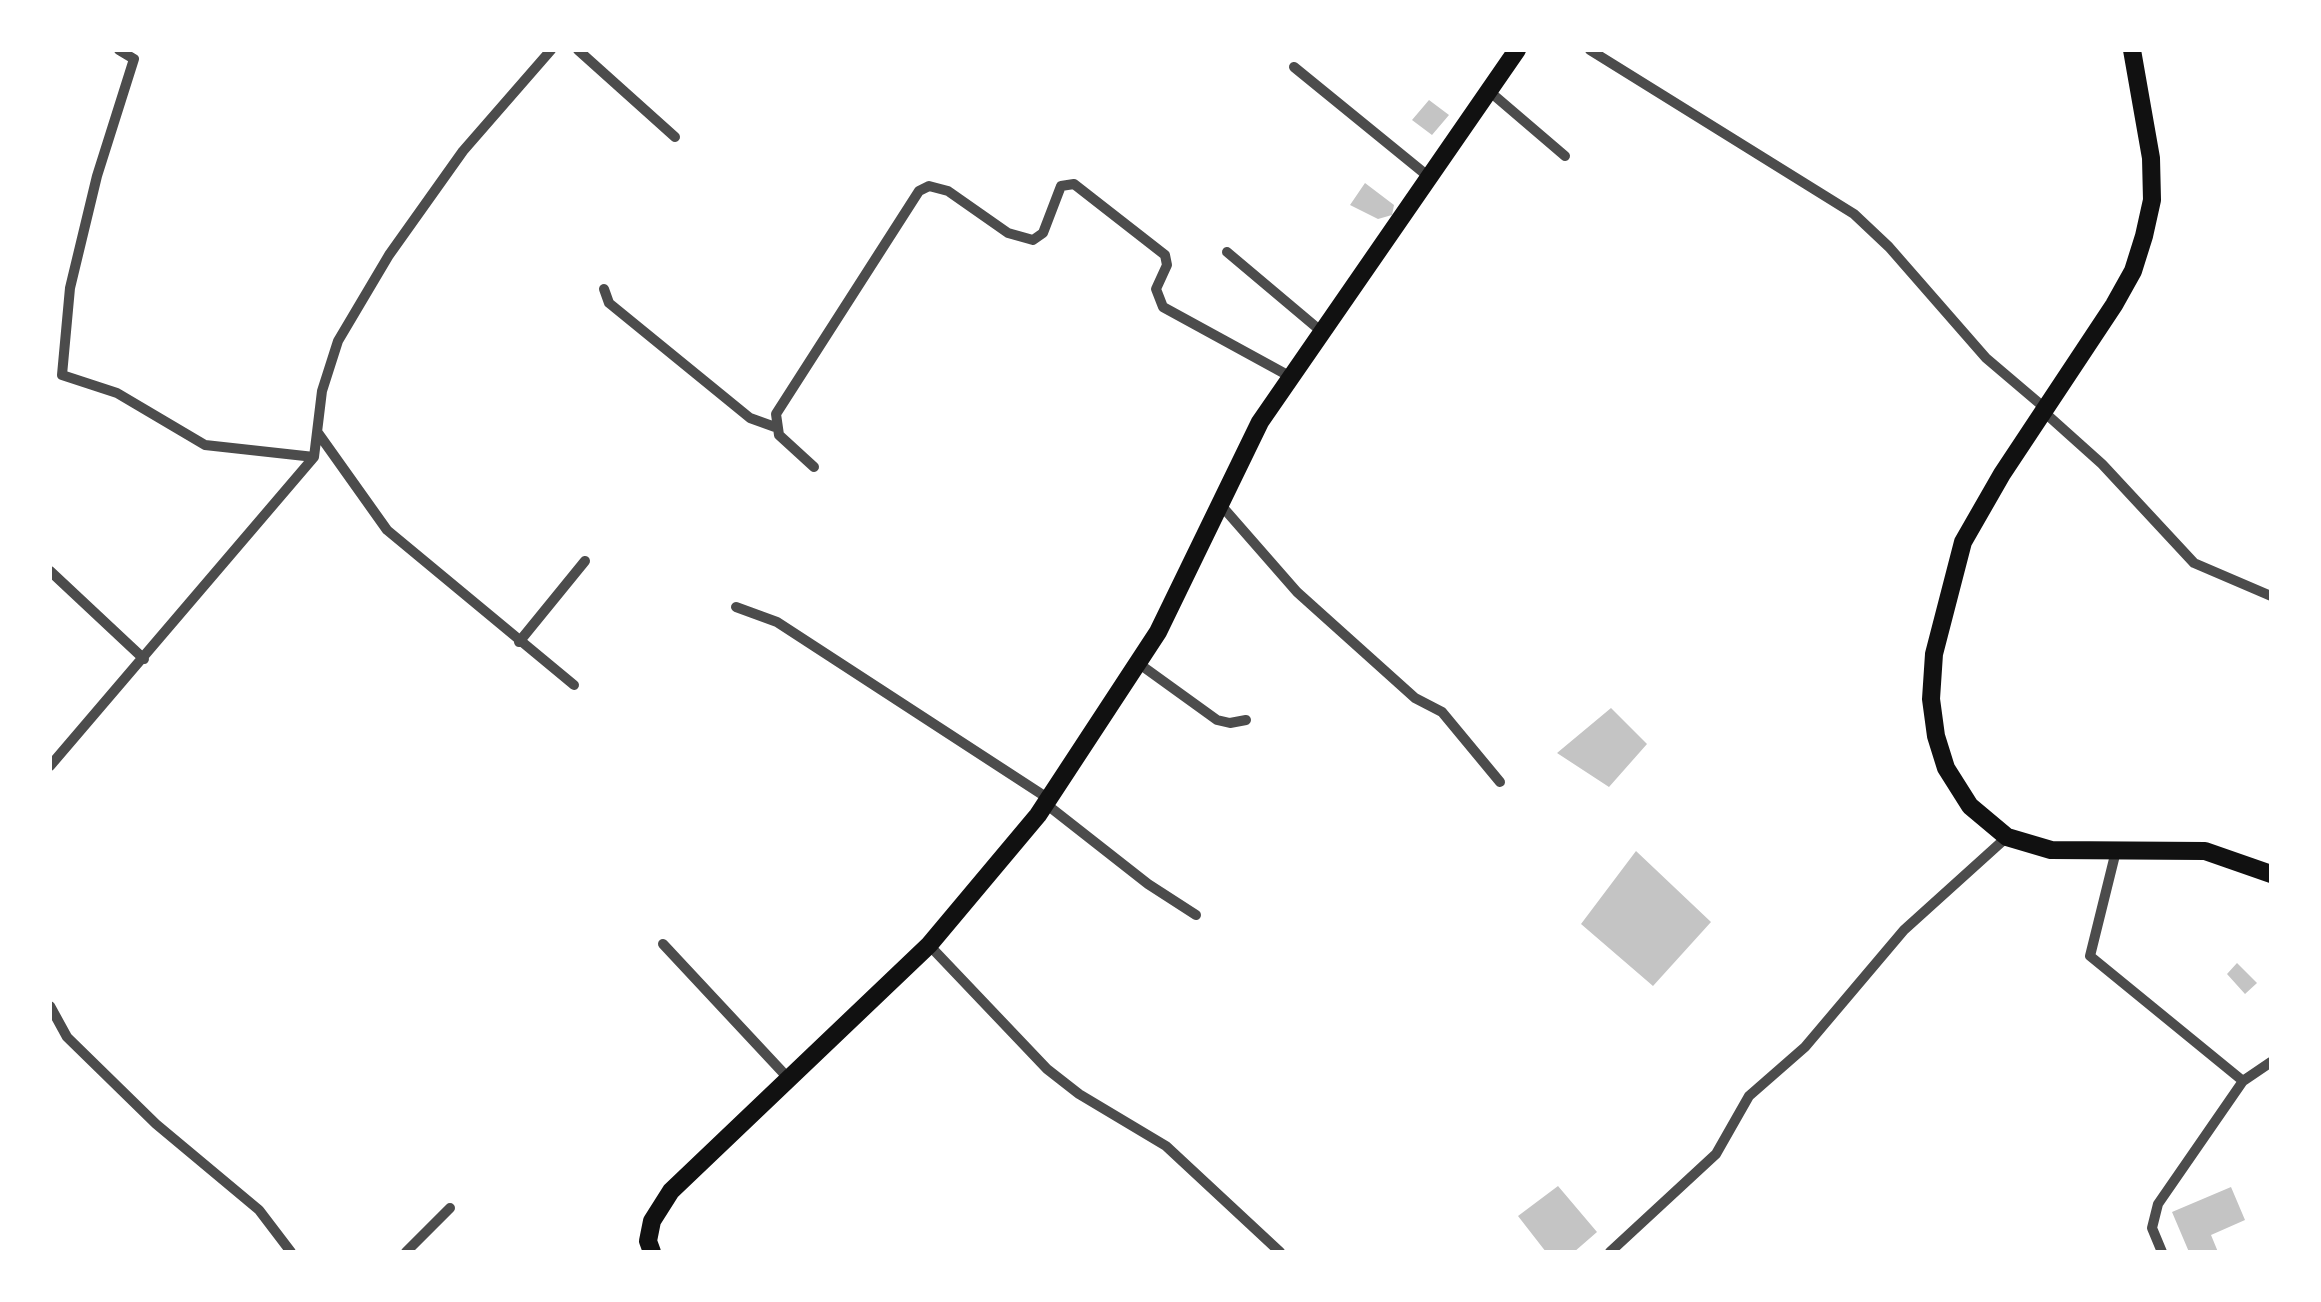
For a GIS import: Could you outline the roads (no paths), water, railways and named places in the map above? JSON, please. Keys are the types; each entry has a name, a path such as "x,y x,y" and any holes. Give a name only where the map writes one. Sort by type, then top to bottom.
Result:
{"main road":[{"path":"652,1252 648,1241 652,1220 671,1191 930,945 995,872 1048,801 1138,663 1260,422 1517,50"},
{"path":"2132,50 2151,158 2152,200 2144,236 2133,271 2114,305 1963,542 1934,654 1931,699 1939,752 1970,806 2007,837 2051,850 2205,852 2271,874"}],"street":[{"path":"119,50 134,59 97,176 70,288 62,375 117,393 205,444 314,457"},
{"path":"50,766 314,457 322,391 338,341 389,255 463,151 551,50"},
{"path":"578,50 675,137"},
{"path":"1590,50 1854,214 1889,247 1986,358 2102,464 2194,564 2271,596"},
{"path":"1294,67 1429,177"},
{"path":"1489,90 1565,156"},
{"path":"775,427 778,411 821,351 919,191 933,185 1008,233 1033,240 1042,232 1061,186 1072,183 1165,255 1167,265 1156,290 1163,307 1291,377"},
{"path":"1227,252 1323,333"},
{"path":"604,289 609,303 750,418 775,427 814,467"},
{"path":"318,433 338,454 365,503 386,530 574,685"},
{"path":"1220,503 1297,592 1417,700 1442,712 1500,782"},
{"path":"519,642 585,560"},
{"path":"50,572 144,659"},
{"path":"736,607 777,622 1048,801 1148,884 1196,914"},
{"path":"1138,663 1217,720 1246,720"},
{"path":"1610,1252 1716,1154 1749,1096 1805,1047 1904,930 2007,837"},
{"path":"2116,852 2090,956 2244,1081"},
{"path":"663,944 789,1078"},
{"path":"930,945 1047,1069 1079,1094 1166,1146 1280,1252"},
{"path":"50,1006 67,1037 156,1124 259,1210 290,1252"},
{"path":"2162,1252 2152,1228 2154,1213 2244,1081 2271,1062"},
{"path":"406,1252 450,1208"}]}
